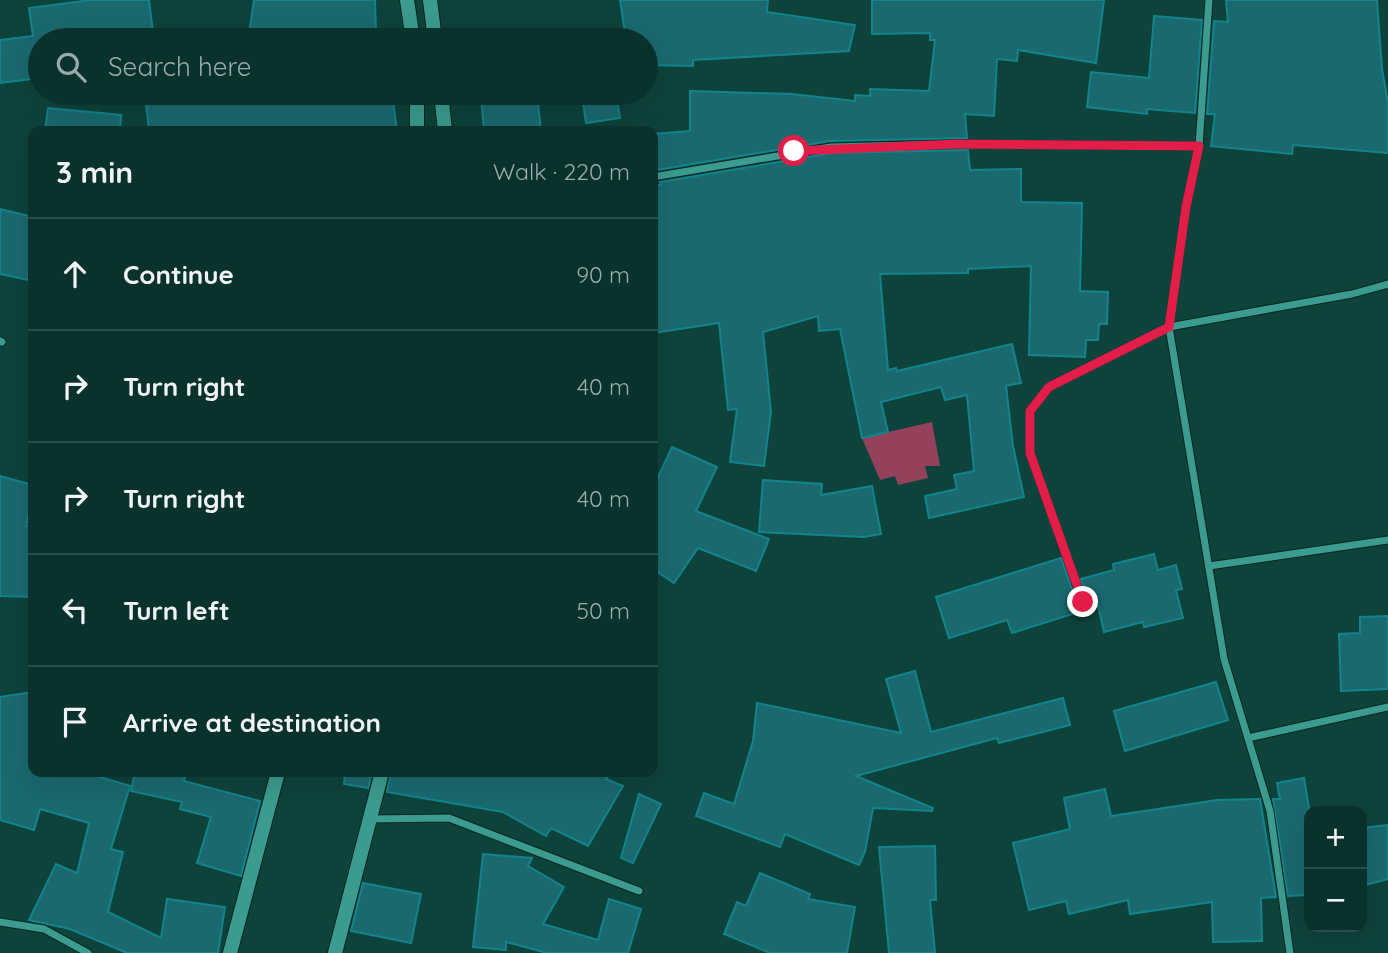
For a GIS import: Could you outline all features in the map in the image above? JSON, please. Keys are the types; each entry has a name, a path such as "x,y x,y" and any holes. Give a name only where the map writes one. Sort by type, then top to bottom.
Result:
{"street":[{"path":"407,0 411,28"},
{"path":"429,0 433,28"},
{"path":"1209,0 1199,146 1186,207 1169,327 1224,659 1270,811 1290,953"},
{"path":"417,105 418,126"},
{"path":"442,105 444,126"},
{"path":"658,176 831,147 957,144 1199,146"},
{"path":"1083,602 1030,453 1030,411 1049,387 1169,327 1352,294 1388,284"},
{"path":"1209,566 1388,540"},
{"path":"1248,738 1388,707"},
{"path":"230,953 277,777"},
{"path":"335,953 381,777"},
{"path":"368,819 449,818 639,891"},
{"path":"0,922 44,929 88,953"}],"shaded area":[{"path":"932,422 940,466 925,466 928,478 898,485 895,476 880,480 862,438"}],"building":[{"path":"91,0 149,0 152,28 32,28 29,8"},
{"path":"254,0 375,0 376,28 250,28"},
{"path":"620,0 768,0 767,12 855,25 849,51 693,60 693,66 658,65 658,28 624,28"},
{"path":"872,0 1104,0 1096,63 1018,50 1017,61 997,59 994,116 965,114 967,138 830,141 658,170 658,134 690,131 690,91 792,94 855,101 855,95 870,96 870,89 929,91 935,40 930,40 930,33 872,34"},
{"path":"1226,0 1377,0 1382,69 1388,103 1388,153 1293,145 1292,154 1211,146 1215,114 1207,114 1214,21 1228,22"},
{"path":"1154,16 1202,20 1195,113 1147,109 1147,114 1087,107 1091,72 1149,78"},
{"path":"28,37 28,80 0,83 0,40"},
{"path":"146,105 394,105 396,126 148,126"},
{"path":"482,105 538,105 540,126 484,126"},
{"path":"583,105 618,105 620,118 586,123"},
{"path":"48,108 121,115 120,126 46,126"},
{"path":"968,150 970,170 1021,169 1021,202 1082,203 1080,291 1108,292 1107,324 1099,324 1098,340 1086,340 1085,357 1029,355 1031,266 968,269 968,273 880,274 888,370 896,368 897,371 1012,344 1021,383 1006,386 1013,446 1024,497 929,518 925,496 957,489 954,475 974,471 967,395 945,400 941,387 881,402 888,432 862,438 840,329 819,331 818,316 763,332 771,412 764,466 730,462 737,409 728,410 719,323 658,332 658,185 661,185 660,182 832,153"},
{"path":"0,209 28,216 28,280 0,274"},
{"path":"672,447 717,467 696,511 769,539 756,571 698,548 674,583 658,572 658,477"},
{"path":"0,476 28,484 28,597 0,596"},
{"path":"763,480 822,484 821,495 872,486 881,534 864,537 759,532"},
{"path":"1154,554 1158,570 1176,565 1182,589 1176,590 1183,618 1144,627 1143,622 1104,632 1098,606 1012,633 1007,620 949,638 936,597 1061,558 1077,604 1084,608 1089,601 1081,579 1114,570 1113,564"},
{"path":"1388,616 1388,689 1341,691 1339,634 1360,633 1360,617"},
{"path":"915,671 931,732 1063,698 1070,725 999,743 997,738 856,776 933,808 932,811 873,808 865,852 859,865 785,834 780,847 696,816 704,793 734,804 753,741 757,703 901,733 886,679"},
{"path":"1216,682 1228,720 1125,751 1114,711"},
{"path":"28,693 28,777 100,777 130,786 111,849 123,852 108,912 161,938 167,899 225,907 218,953 127,953 70,929 29,920 56,864 77,873 89,823 40,809 34,830 0,820 0,697"},
{"path":"134,777 185,777 184,781 260,801 241,876 197,863 211,817 180,809 182,802 131,791"},
{"path":"345,777 371,777 368,788 344,784"},
{"path":"390,777 607,777 606,779 623,786 588,846 551,828 546,836 503,812 387,792"},
{"path":"1304,778 1309,806 1304,806 1304,895 1288,896 1273,799 1280,799 1277,783"},
{"path":"1105,789 1111,816 1217,800 1260,799 1276,897 1261,898 1262,941 1213,942 1212,902 1130,914 1128,900 1069,914 1066,901 1029,910 1013,843 1070,829 1064,798"},
{"path":"639,794 661,804 633,863 621,858"},
{"path":"1388,825 1388,879 1367,885 1367,869 1367,827"},
{"path":"935,846 936,900 930,900 935,953 889,953 879,847"},
{"path":"483,854 532,858 528,866 564,887 543,924 598,940 609,899 641,909 628,953 547,953 506,942 506,950 473,947"},
{"path":"760,873 810,894 808,899 855,907 847,953 770,953 724,934 737,902 746,906"},
{"path":"363,883 421,894 411,943 351,931"}],"route":[{"path":"794,151 831,147 957,144 1199,146 1186,207 1169,327 1049,387 1030,411 1030,453 1083,602"}]}
